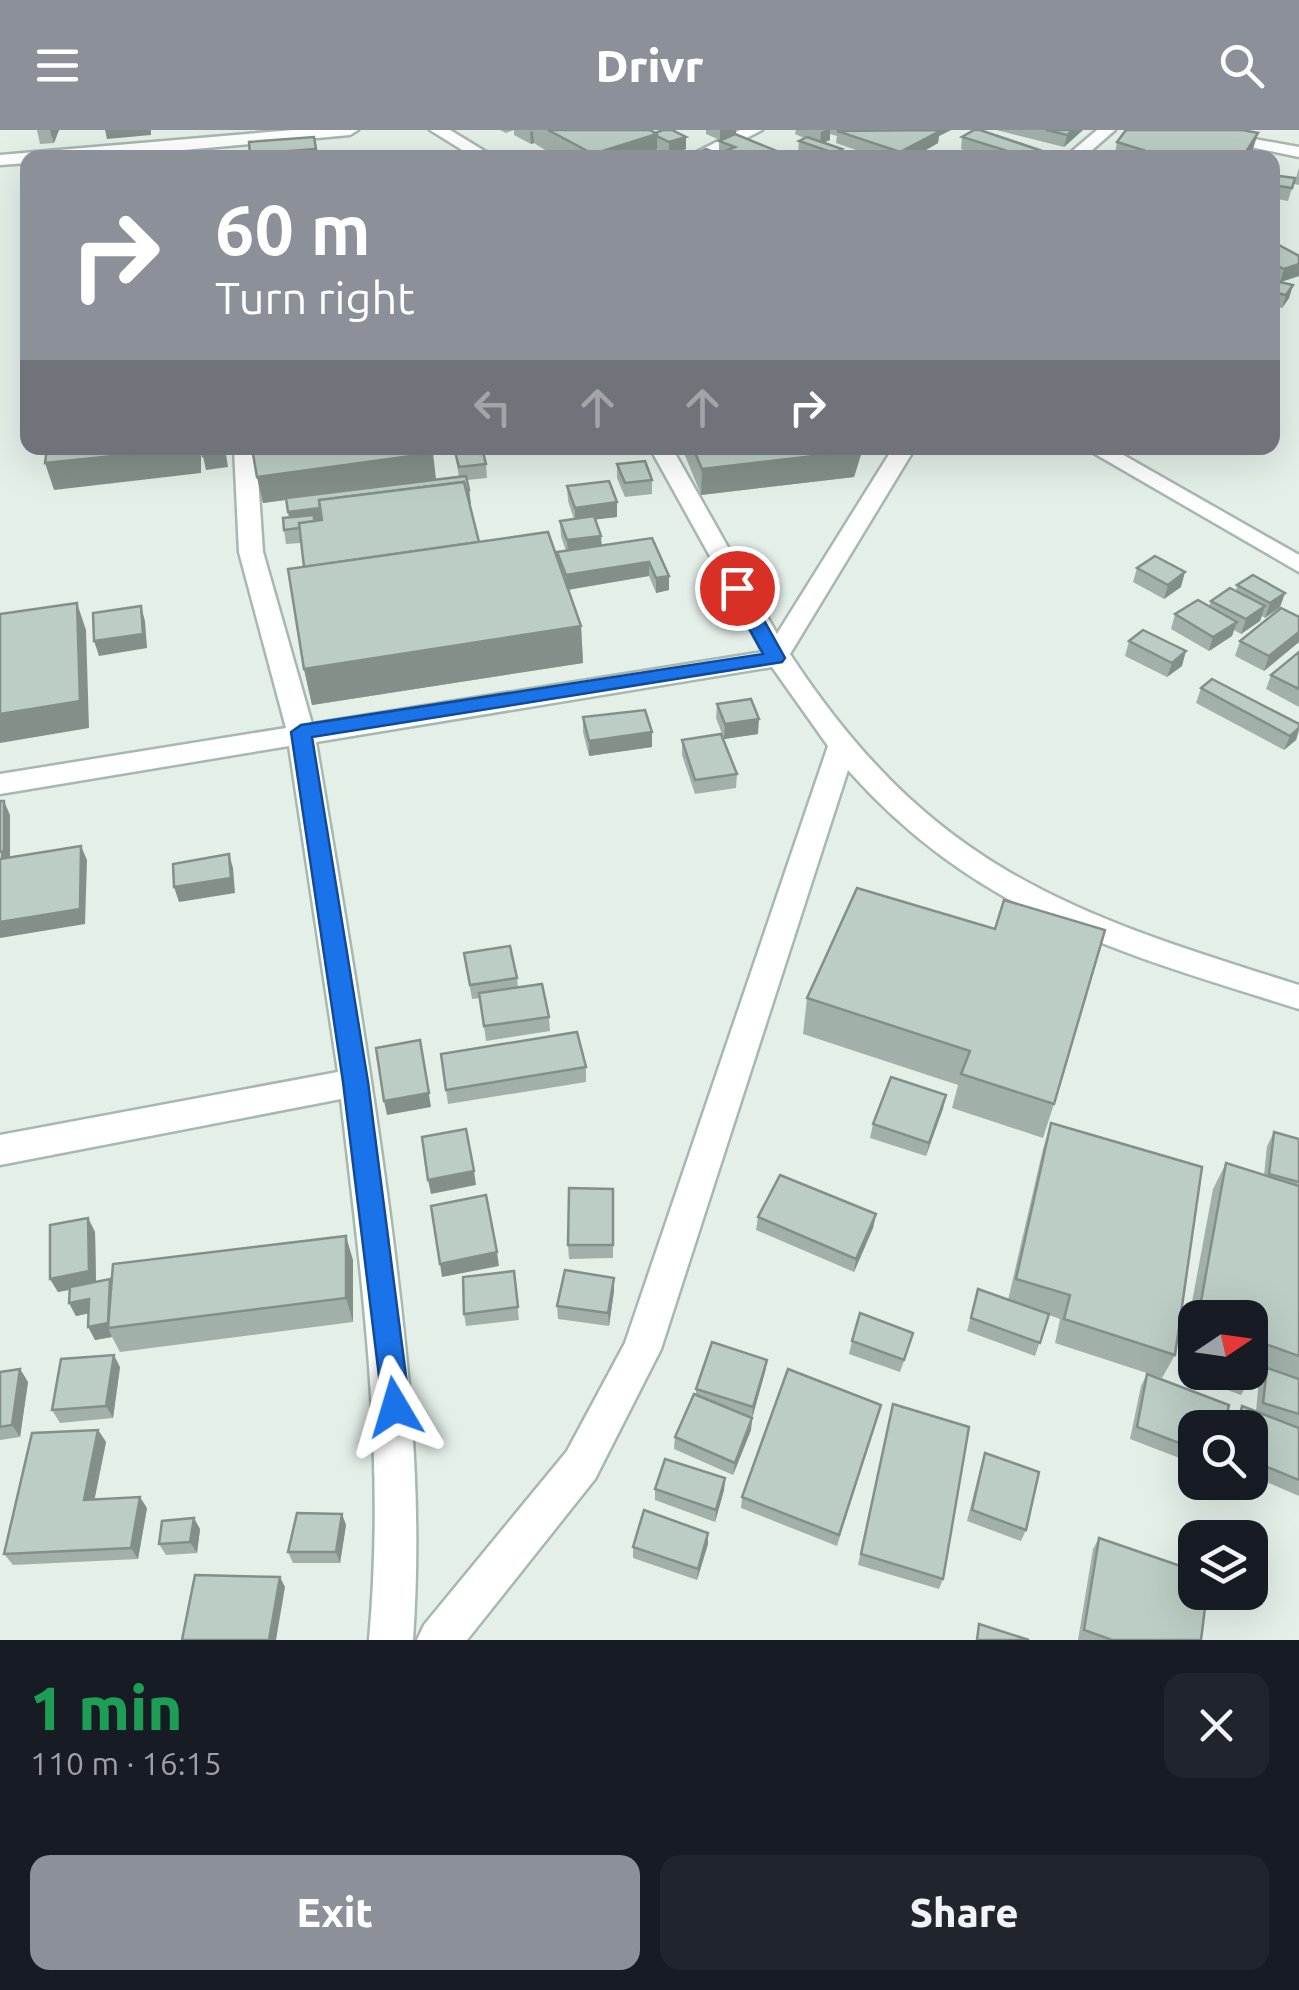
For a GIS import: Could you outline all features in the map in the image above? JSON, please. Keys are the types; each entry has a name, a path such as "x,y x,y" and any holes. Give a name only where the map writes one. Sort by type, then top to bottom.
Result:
{"street":[{"path":"224,149 350,130"},
{"path":"438,130 474,150"},
{"path":"710,150 754,130"},
{"path":"1082,150 1107,130"},
{"path":"1175,130 1299,152"},
{"path":"736,138 764,150"},
{"path":"245,455 252,552 301,732 356,1082 395,1407 398,1544 391,1640"},
{"path":"665,455 775,658 842,746 886,796 924,830 1001,885 1093,928 1299,997"},
{"path":"0,784 301,732 775,658 900,455"},
{"path":"1108,455 1299,565"},
{"path":"438,1640 580,1465 642,1349 842,746"},
{"path":"0,1150 356,1082"}],"building":[{"path":"548,130 650,130 657,134 606,150 586,150"},
{"path":"663,130 686,137 669,142 655,133"},
{"path":"980,130 1039,150 1004,150 962,137"},
{"path":"1046,130 1073,130 1067,135"},
{"path":"1126,130 1258,133 1247,150 1143,150 1117,142"},
{"path":"837,131 940,131 904,150 894,150"},
{"path":"735,134 774,150 728,150 735,147 719,141"},
{"path":"314,137 316,149 250,150 249,142"},
{"path":"807,137 842,149 825,150 799,141"},
{"path":"1280,176 1295,178 1292,188 1280,186"},
{"path":"1280,246 1299,256 1299,264 1280,267"},
{"path":"1280,282 1293,285 1286,295 1280,294"},
{"path":"46,455 123,455 45,463"},
{"path":"253,455 418,455 257,477"},
{"path":"456,455 484,455 486,464 459,467"},
{"path":"696,455 823,455 702,469"},
{"path":"645,461 652,480 625,483 617,464"},
{"path":"466,476 469,490 464,482 319,500 320,508 288,512 286,498"},
{"path":"609,481 617,502 575,508 567,486"},
{"path":"464,482 479,542 304,567 299,523 322,520 319,500"},
{"path":"314,515 314,521 284,530 283,518"},
{"path":"594,516 601,536 567,540 560,521"},
{"path":"548,532 581,626 304,669 288,569"},
{"path":"652,538 669,576 656,578 649,562 566,575 557,552"},
{"path":"1155,556 1185,572 1168,585 1137,568"},
{"path":"1253,575 1285,593 1270,603 1237,585"},
{"path":"1230,588 1265,606 1246,619 1211,601"},
{"path":"1198,600 1237,622 1213,637 1175,614"},
{"path":"77,603 80,701 0,714 0,614"},
{"path":"141,606 143,634 94,641 93,613"},
{"path":"1281,608 1299,617 1299,632 1269,656 1240,641"},
{"path":"1143,630 1186,651 1172,663 1129,641"},
{"path":"1299,652 1299,689 1271,675"},
{"path":"1212,679 1299,724 1299,728 1290,736 1201,688"},
{"path":"751,699 759,719 725,724 717,704"},
{"path":"645,710 652,732 589,741 583,717"},
{"path":"721,734 737,774 695,780 682,740"},
{"path":"0,801 4,801 4,851 0,852"},
{"path":"81,846 80,909 0,922 0,859"},
{"path":"229,854 231,878 174,887 173,864"},
{"path":"857,888 995,929 1004,900 1105,930 1054,1104 961,1074 970,1051 807,998"},
{"path":"510,946 517,978 470,985 464,953"},
{"path":"542,984 549,1017 484,1026 479,993"},
{"path":"577,1032 586,1067 446,1090 441,1054"},
{"path":"420,1040 429,1093 384,1101 376,1048"},
{"path":"891,1077 946,1095 929,1143 873,1124"},
{"path":"1051,1123 1202,1167 1183,1300 1178,1300 1175,1355 1064,1319 1070,1295 1016,1279"},
{"path":"466,1129 474,1171 428,1180 422,1137"},
{"path":"1274,1132 1299,1139 1299,1182 1269,1174"},
{"path":"1226,1163 1299,1186 1299,1356 1268,1345 1268,1300 1201,1300"},
{"path":"780,1175 876,1214 856,1259 758,1217"},
{"path":"569,1188 613,1189 613,1245 568,1245"},
{"path":"486,1195 497,1252 440,1264 431,1206"},
{"path":"88,1218 89,1271 50,1279 50,1225"},
{"path":"346,1236 346,1298 108,1328 113,1264"},
{"path":"565,1270 614,1278 608,1313 557,1306"},
{"path":"514,1271 518,1307 464,1314 463,1277"},
{"path":"110,1279 108,1323 88,1327 89,1299 69,1303 70,1287"},
{"path":"978,1289 1049,1314 1040,1343 971,1318"},
{"path":"860,1313 913,1333 904,1360 852,1341"},
{"path":"712,1342 767,1360 753,1407 696,1389"},
{"path":"114,1355 106,1406 52,1410 61,1359"},
{"path":"1268,1368 1299,1379 1299,1414 1263,1403 1264,1390 1268,1390"},
{"path":"20,1369 12,1425 0,1427 0,1372"},
{"path":"788,1369 881,1405 839,1535 742,1497"},
{"path":"1147,1374 1178,1386 1178,1390 1189,1390 1229,1405 1228,1410 1178,1410 1178,1443 1137,1427"},
{"path":"694,1394 752,1418 735,1463 675,1437"},
{"path":"893,1404 969,1427 943,1579 861,1554"},
{"path":"1268,1416 1299,1428 1299,1480 1268,1467"},
{"path":"98,1430 84,1500 140,1497 131,1548 4,1554 32,1433"},
{"path":"985,1453 1039,1472 1026,1530 972,1510"},
{"path":"665,1459 725,1478 716,1510 655,1489"},
{"path":"644,1510 708,1533 698,1569 633,1547"},
{"path":"297,1513 342,1514 336,1552 288,1552"},
{"path":"194,1518 190,1542 159,1544 162,1521"},
{"path":"1099,1538 1178,1565 1178,1610 1205,1610 1201,1640 1112,1640 1084,1630"},
{"path":"195,1575 280,1577 269,1640 182,1640"},
{"path":"979,1624 1029,1640 977,1640"}],"route":[{"path":"395,1407 356,1082 301,732 775,658 737,588"}]}
